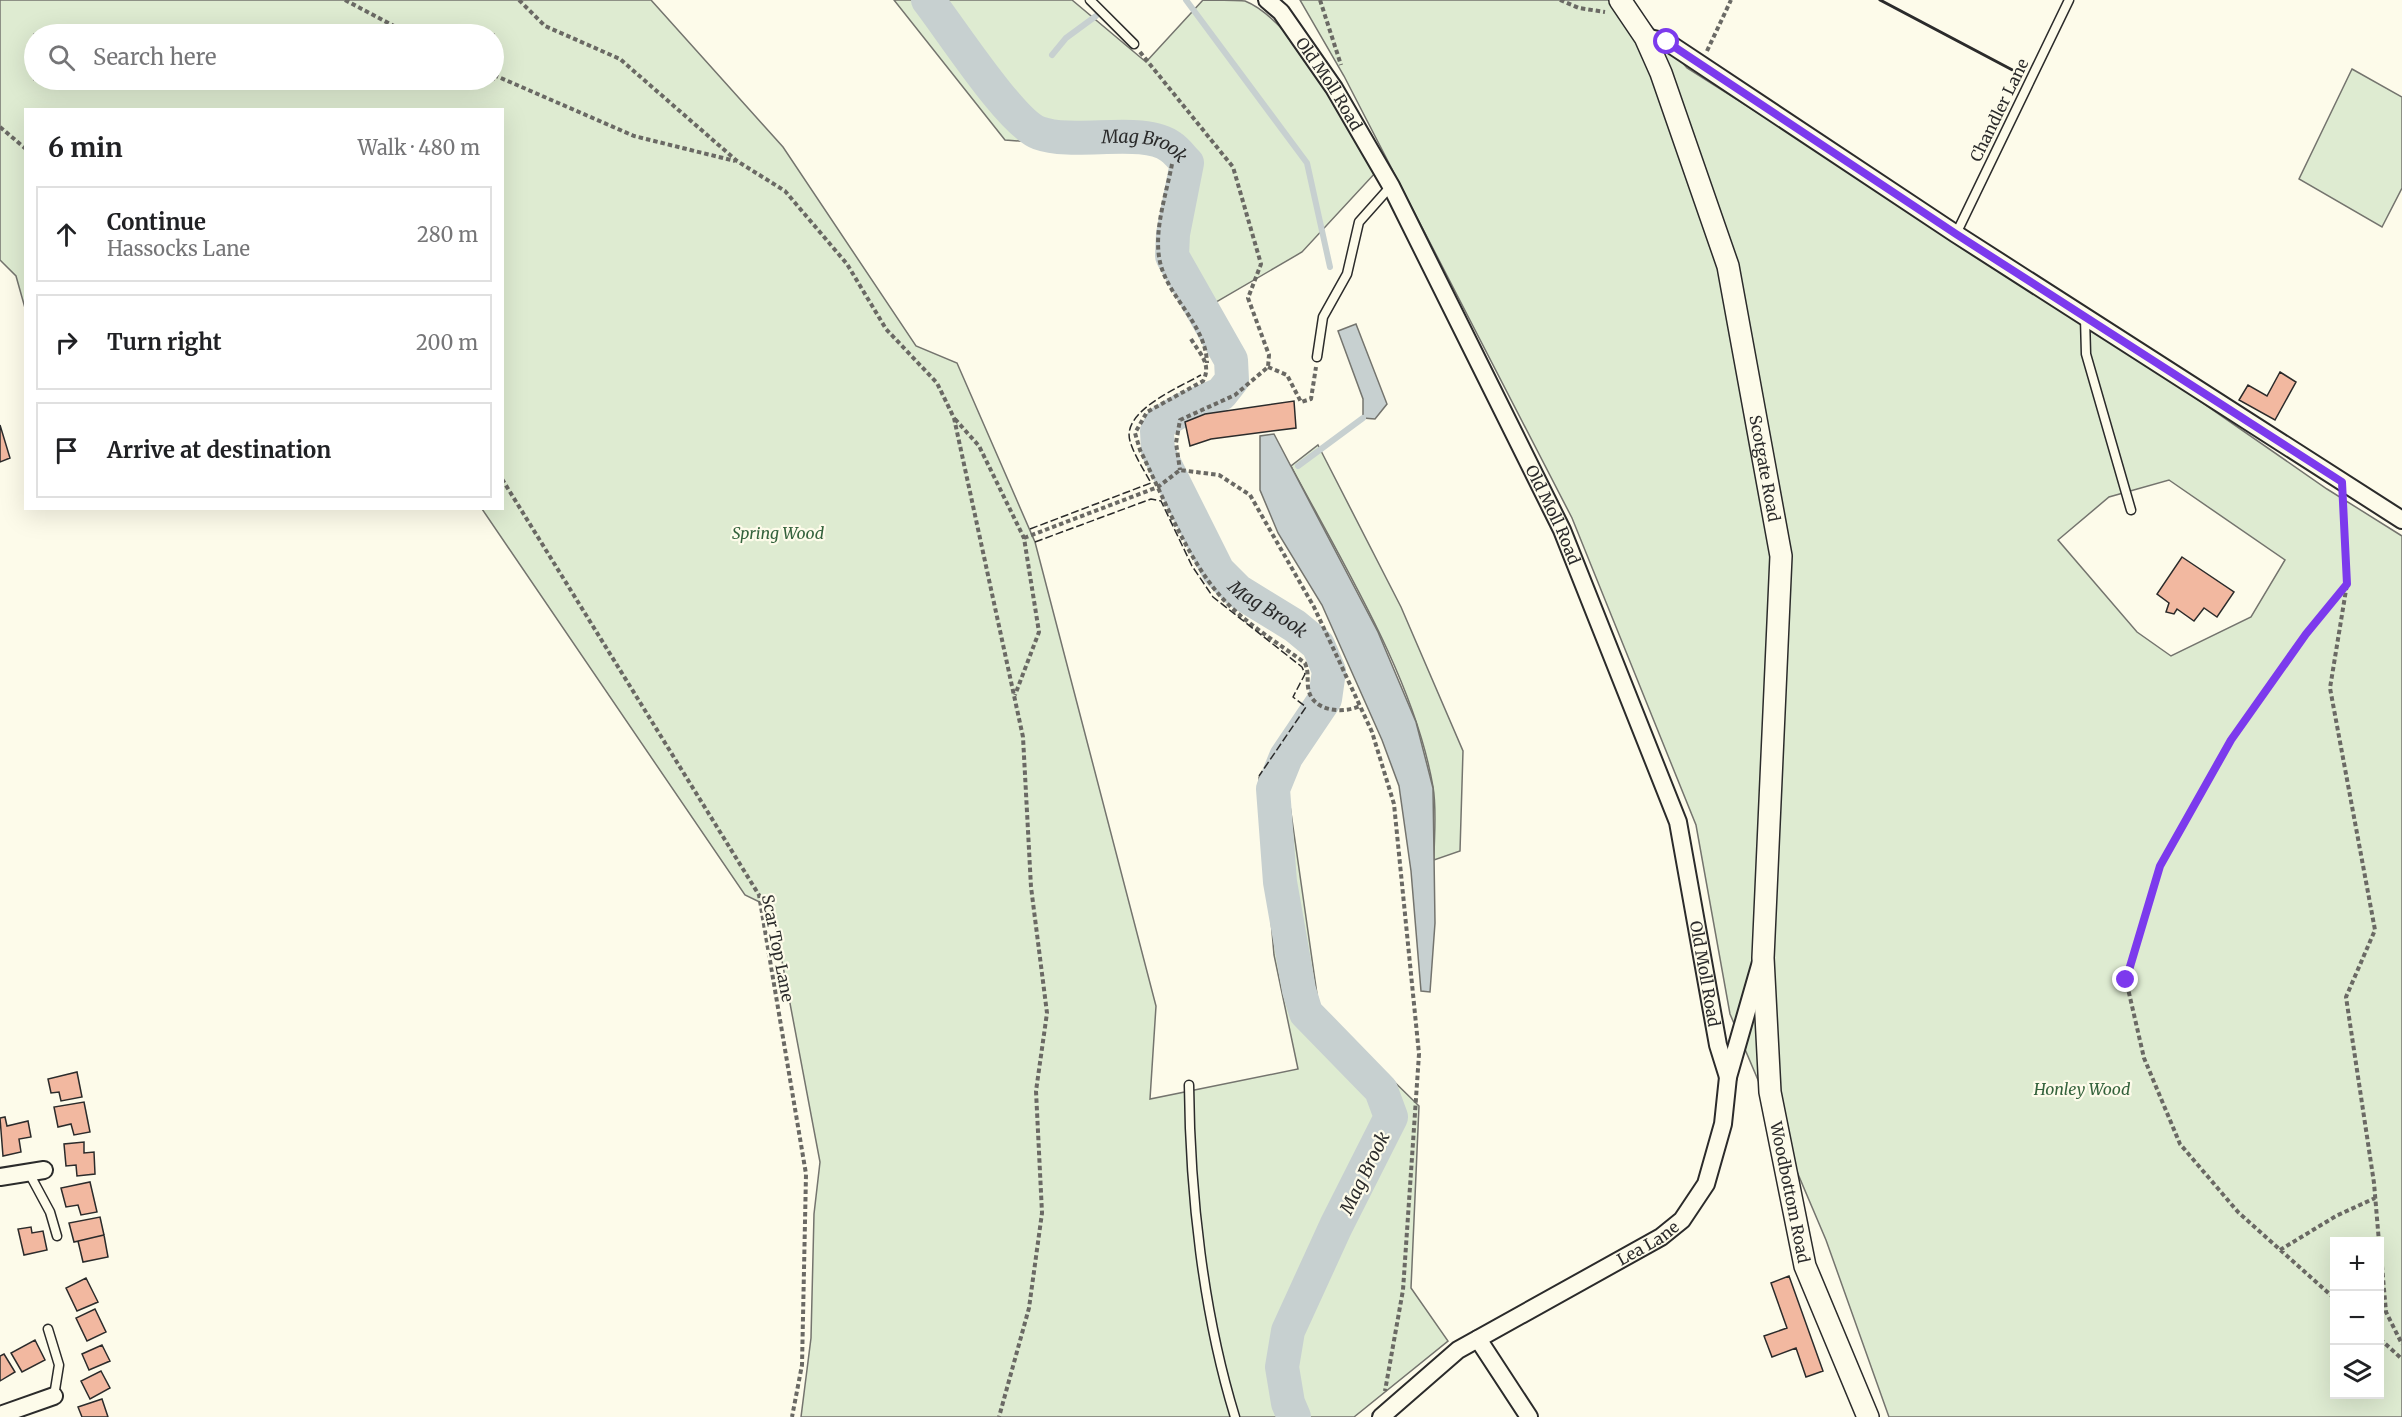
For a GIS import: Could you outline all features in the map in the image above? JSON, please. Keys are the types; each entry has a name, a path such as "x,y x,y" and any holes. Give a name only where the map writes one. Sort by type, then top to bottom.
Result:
{"street":[{"name":"Old Moll Road","path":"1267,0 1281,12 1334,88 1391,186 1562,530 1678,822 1718,1045 1728,1077"},
{"name":"Scotgate Road","path":"1625,8 1645,37 1661,73 1728,266 1781,556 1762,958"},
{"path":"1645,37 1667,42 1956,234 2085,314 2402,520"},
{"name":"Lea Lane","path":"1385,1414 1458,1350 1661,1237 1682,1220 1706,1184 1723,1124 1728,1077 1762,958"},
{"name":"Woodbottom Road","path":"1762,958 1770,1092 1805,1266 1868,1417"},
{"path":"0,1178 37,1171"},
{"path":"1478,1339 1529,1417"},
{"path":"0,1415 34,1410 54,1395"}],"lane":[{"path":"1090,0 1134,44"},
{"name":"Chandler Lane","path":"1956,234 2069,0"},
{"path":"1317,357 1323,317 1347,274 1359,222 1391,186"},
{"path":"2085,314 2086,354 2131,510"},
{"path":"1189,1085 1190,1147 1201,1253 1224,1382 1235,1417"},
{"path":"37,1171 57,1236"},
{"path":"48,1329 59,1365 54,1395"}],"path":[{"path":"345,0 390,24"},
{"path":"519,0 545,26 620,59 737,161 786,191 847,264 886,329 937,383 954,418 1023,737 1031,887 1047,1013 1036,1091 1042,1213 1029,1308 999,1417"},
{"path":"1320,0 1344,76 1334,88"},
{"path":"1560,0 1579,8 1625,8"},
{"path":"1700,65 1731,0"},
{"path":"1134,44 1233,167 1261,264 1248,298 1269,356 1268,367 1235,395 1180,420 1176,443 1180,470"},
{"path":"504,79 634,136 737,161"},
{"path":"0,127 24,147"},
{"path":"1172,164 1158,238 1161,267 1201,337 1207,372 1203,381 1147,412 1135,433 1140,450 1195,560 1225,601 1305,663 1310,675 1308,688 1314,700 1332,711 1351,711 1360,706"},
{"path":"1191,339 1207,364"},
{"path":"1268,367 1287,375 1301,402 1307,402 1311,399 1317,357"},
{"path":"954,418 979,446 1023,538 1039,632 1015,696"},
{"path":"1023,538 1158,487 1180,470 1219,475 1250,495 1314,607 1372,732 1394,804 1419,1054 1403,1290 1384,1386 1385,1414"},
{"name":"Scar Top Lane","path":"504,482 759,895 806,1174 802,1365 792,1417"},
{"path":"2342,482 2347,584 2330,688 2375,930 2346,997 2379,1237"},
{"path":"2330,1294 2238,1212 2180,1144 2144,1058 2126,980 2160,866 2231,740 2306,634 2347,584"},
{"path":"2280,1250 2336,1216 2375,1198"},
{"path":"2384,1291 2386,1312 2402,1344"},
{"path":"2384,1343 2402,1359"}],"green space":[{"name":"Spring Wood","path":"0,0 651,0 783,147 916,346 957,363 1035,542 1156,1006 1150,1099 1298,1069 1274,955 1259,777 1285,771 1319,1008 1419,1106 1411,1288 1448,1341 1354,1417 801,1417 811,1338 814,1214 820,1162 772,908 745,895 483,510 504,510 504,108 24,108 24,304 16,276 0,260"},
{"path":"894,0 1072,0 1146,62 1203,0 1245,1 1264,12 1301,51 1336,102 1377,171 1302,252 1194,315 1166,261 1165,236 1177,163 1169,153 1005,140"},
{"name":"Honley Wood","path":"1300,0 1632,0 1639,12 1687,68 2054,300 2327,489 2402,536 2402,1417 1889,1417 1826,1240 1730,1014 1696,825 1572,518 1344,76","holes":["2169,480 2285,560 2251,617 2171,656 2137,632 2058,540 2109,497"]},
{"path":"2352,69 2402,97 2402,188 2382,227 2299,179"},
{"path":"1318,445 1401,607 1463,751 1460,851 1434,860 1433,787 1424,746 1410,705 1374,622 1291,466"}],"shaded area":[{"path":"1356,324 1387,404 1375,419 1363,418 1363,399 1338,331"},
{"path":"1274,434 1378,632 1416,722 1433,788 1435,923 1430,992 1421,991 1411,871 1399,786 1382,740 1322,605 1278,533 1260,490 1260,436"}],"building":[{"path":"2280,372 2296,382 2275,420 2239,400 2248,385 2267,396"},
{"path":"1294,401 1296,428 1211,439 1190,446 1185,422 1205,414"},
{"path":"0,425 10,458 0,462"},
{"path":"2182,557 2234,592 2217,617 2204,608 2194,621 2177,609 2174,614 2166,612 2169,603 2157,594"},
{"path":"77,1072 82,1097 61,1101 59,1092 51,1093 48,1079"},
{"path":"84,1102 90,1132 74,1135 71,1124 58,1127 54,1107"},
{"path":"5,1117 7,1126 28,1121 31,1137 19,1139 21,1152 3,1156 0,1118"},
{"path":"84,1142 84,1153 94,1152 95,1174 77,1176 76,1165 66,1166 64,1144"},
{"path":"90,1182 97,1212 81,1215 78,1205 66,1207 61,1188"},
{"path":"100,1217 104,1235 74,1242 69,1223"},
{"path":"31,1227 32,1233 43,1231 47,1250 24,1255 18,1229"},
{"path":"104,1235 108,1257 83,1262 78,1241"},
{"path":"1789,1276 1823,1371 1806,1377 1796,1348 1772,1357 1764,1336 1787,1328 1771,1283"},
{"path":"86,1278 98,1302 77,1311 66,1288"},
{"path":"95,1309 106,1332 87,1341 76,1318"},
{"path":"35,1340 45,1360 22,1372 11,1353"},
{"path":"102,1345 110,1361 89,1370 82,1354"},
{"path":"4,1354 15,1372 0,1381 0,1356"},
{"path":"101,1371 110,1388 90,1399 81,1381"},
{"path":"102,1399 108,1417 82,1417 78,1407"}],"waterway":[{"name":"Mag Brook","path":"928,0 997,94 1027,126 1039,133 1071,138 1127,137 1159,141 1173,149 1187,163 1173,234 1172,256 1231,360 1232,380 1221,394 1182,410 1162,422 1157,431 1158,451 1218,571 1238,591 1295,626 1318,645 1329,671 1325,699 1286,757 1273,789 1280,882 1299,990 1306,1013 1381,1090 1391,1117 1336,1226 1288,1331 1282,1367 1288,1403 1294,1417"},
{"path":"1186,0 1307,163 1330,267"},
{"path":"1052,55 1066,38 1096,16"},
{"path":"1298,466 1363,418"}],"fence":[{"path":"1030,529 1151,483 1130,441 1130,430 1134,420 1154,401 1201,375"},
{"path":"1035,542 1151,499 1161,501 1192,566 1213,597 1302,667 1305,674 1293,697 1306,707 1259,776"}],"wall":[{"path":"1880,0 2020,74"}],"route":[{"path":"1667,42 1956,234 2085,314 2342,482 2347,584 2306,634 2231,740 2160,866 2126,980"}]}
